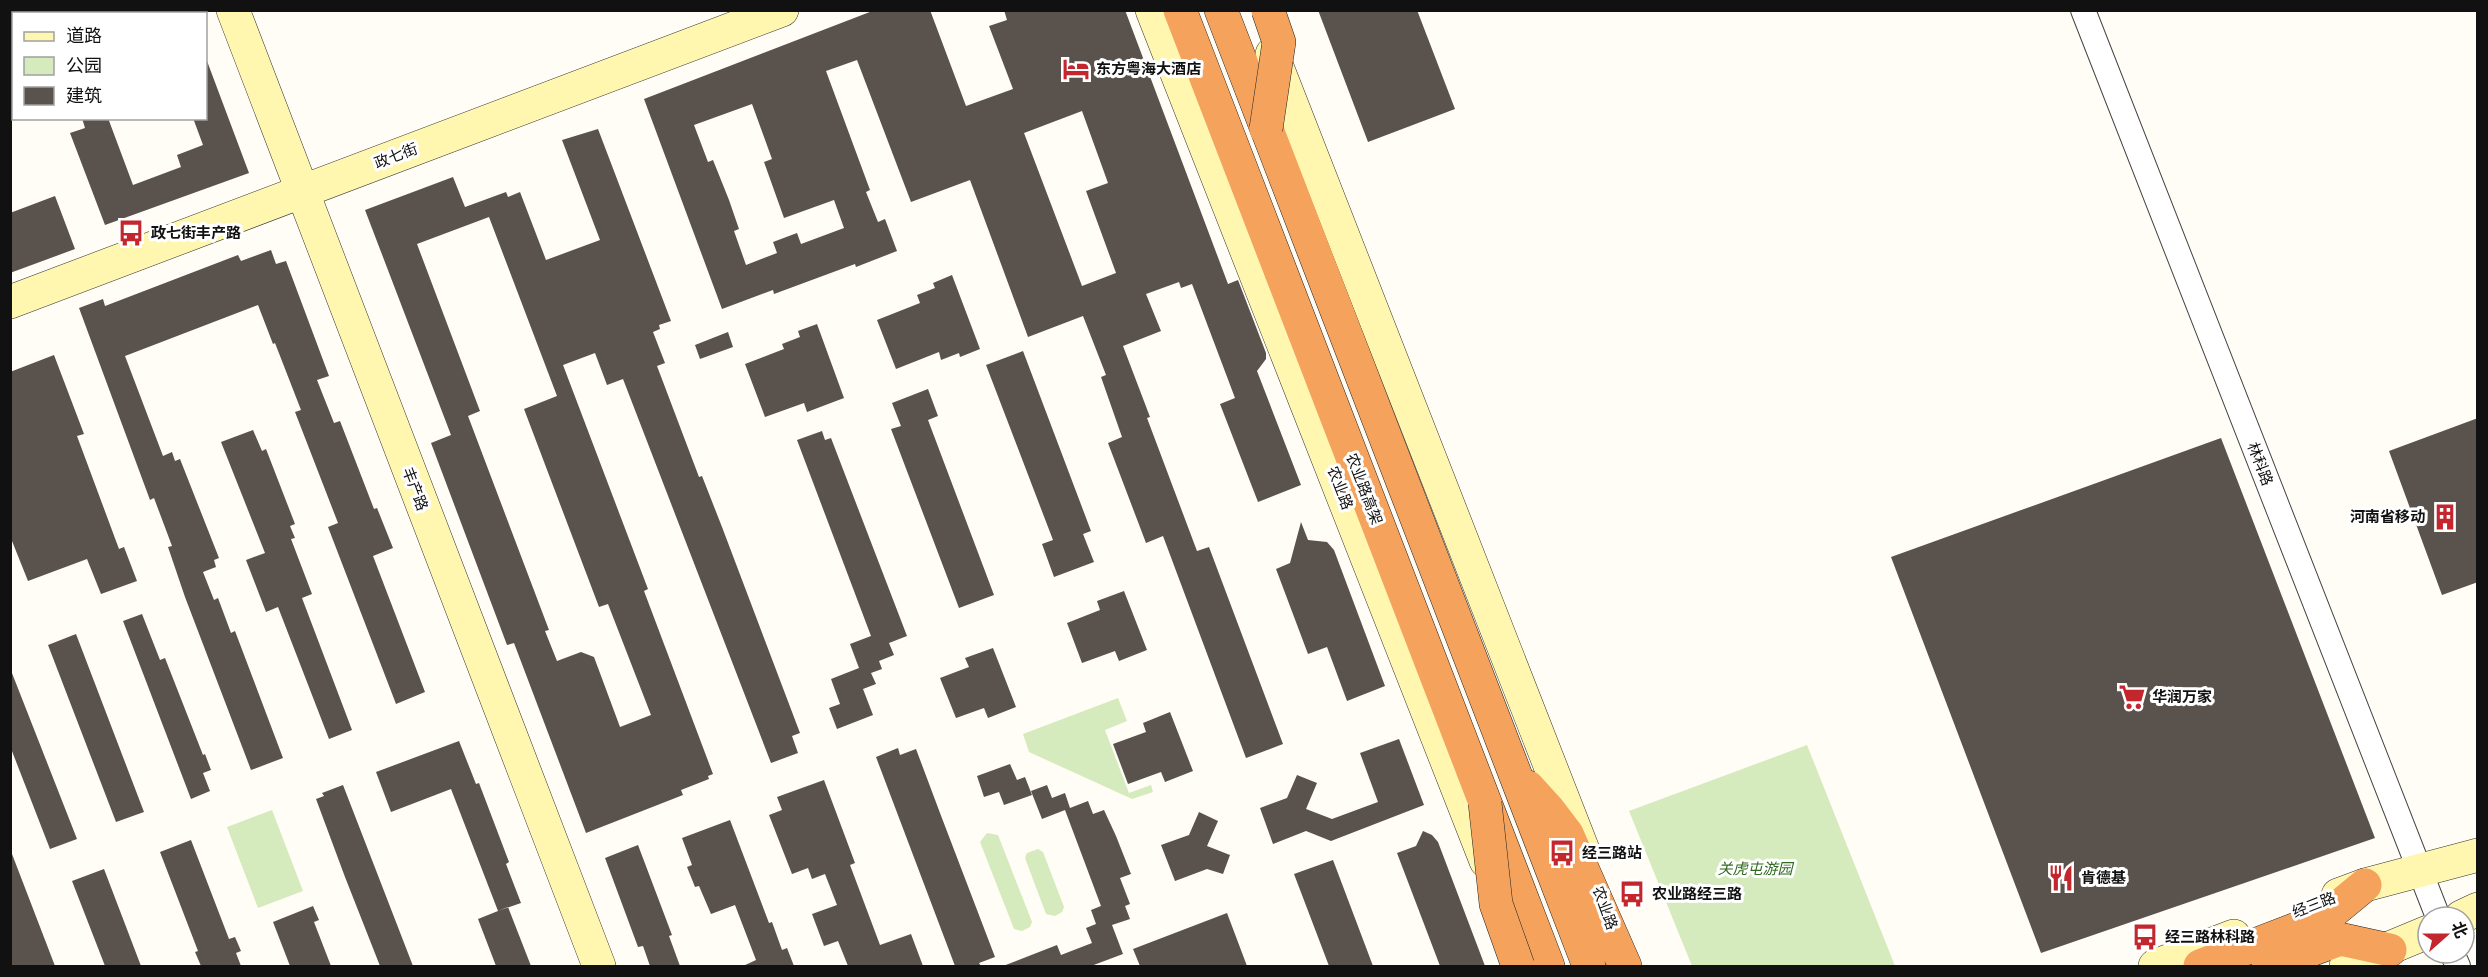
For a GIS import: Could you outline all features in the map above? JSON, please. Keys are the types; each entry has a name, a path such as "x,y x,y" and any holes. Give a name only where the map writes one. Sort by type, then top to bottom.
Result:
{"highway":[{"name":"农业路高架","path":"1180,10 1548,966"},
{"path":"1221,10 1589,966"},
{"path":"1266,129 1280,42 1268,10"},
{"path":"1514,772 1548,808 1567,834 1626,966"},
{"path":"1485,803 1496,904 1518,966"},
{"path":"2200,966 2325,918 2365,885"},
{"path":"2268,966 2340,939 2390,950"}],"street":[{"name":"丰产路","path":"233,10 598,966"},
{"name":"政七街","path":"10,302 782,10"},
{"name":"农业路","path":"1152,10 1526,966"},
{"name":"农业路","path":"1255,10 1546,750 1626,966"},
{"name":"林科路","path":"2083,10 2433,905"},
{"name":"经三路","path":"2155,966 2365,885 2478,855"},
{"path":"2346,966 2416,938"}],"green space":[{"path":"1118,698 1127,721 1105,730 1129,793 1151,785 1153,792 1132,799 1029,752 1023,734"},
{"name":"关虎屯游园","path":"1807,745 1895,966 1692,966 1629,811"},
{"path":"272,810 303,891 258,908 227,827"},
{"path":"987,833 998,835 1032,922 1030,927 1022,931 1014,929 980,842"},
{"path":"1038,849 1043,852 1064,907 1062,912 1055,916 1046,914 1025,858 1027,853"}],"building":[{"path":"875,10 930,10 966,106 1013,89 989,26 1007,20 1004,10 1125,10 1228,284 1238,280 1266,353 1266,359 1257,371 1301,485 1258,502 1220,404 1235,398 1192,284 1181,288 1179,282 1146,294 1161,331 1123,346 1150,417 1147,418 1197,551 1209,547 1283,744 1246,758 1163,536 1146,543 1108,443 1122,437 1101,377 1106,375 1083,316 1028,337 970,180 911,202 857,60 826,71 870,190 866,192 878,222 885,219 897,251 856,267 855,264 774,294 773,290 722,309 644,99","holes":["752,104 772,159 764,162 784,218 834,200 844,228 801,244 797,233 773,242 777,253 746,265 734,231 739,229 729,200 713,160 708,162 694,125","1082,111 1108,183 1086,191 1116,273 1082,286 1024,133"]},
{"path":"1318,10 1417,10 1455,109 1368,142"},
{"path":"207,61 249,173 105,225 70,133 85,128 83,120 109,120 133,185 181,167 177,155 203,145 194,120 207,120"},
{"path":"598,129 671,321 659,325 660,329 653,332 665,363 657,366 699,477 702,476 722,527 800,733 792,736 798,753 771,763 623,379 607,385 595,353 563,365 648,589 644,591 713,774 708,776 709,779 681,790 683,795 586,833 514,643 507,645 431,443 451,435 365,210 453,177 465,207 506,192 508,197 520,192 546,260 600,240 562,140","holes":["489,217 557,396 524,409 599,607 608,604 651,715 620,727 594,657 581,652 557,661 545,631 549,630 468,416 480,411 417,244"]},
{"path":"55,196 75,249 10,273 10,213"},
{"path":"271,250 276,264 286,261 329,376 317,380 334,423 340,421 374,509 377,508 393,548 373,556 425,692 396,704 328,527 338,523 295,412 301,410 258,305 125,356 163,456 172,452 175,461 180,459 219,558 214,560 216,567 203,572 214,600 218,598 231,633 235,631 283,758 251,770 185,597 168,547 172,546 154,498 150,500 79,308 103,299 105,306 238,255 241,261"},
{"path":"952,275 980,349 960,357 959,353 941,360 939,352 896,369 877,320 920,303 917,295 935,288 933,283"},
{"path":"817,324 844,398 807,412 804,403 765,417 745,364 784,349 782,344 800,337 798,331"},
{"path":"728,332 733,347 700,359 695,345"},
{"path":"1023,351 1091,531 1083,534 1094,562 1054,577 1042,544 1053,540 986,365"},
{"path":"54,355 84,434 77,436 119,549 124,547 137,581 101,594 87,559 28,581 10,536 10,372"},
{"path":"928,389 938,416 928,420 994,595 959,608 891,429 901,426 892,403"},
{"name":"河南省移动","path":"2478,418 2478,582 2442,595 2389,451"},
{"path":"253,430 262,451 266,449 295,524 290,526 295,538 291,539 312,594 302,598 352,730 329,739 278,607 266,612 246,560 265,553 221,442"},
{"path":"822,431 825,440 831,438 907,636 889,643 894,655 879,661 882,669 871,673 876,684 863,689 873,715 837,729 829,708 840,704 831,679 859,668 850,644 871,636 797,440"},
{"name":"华润万家","path":"2221,438 2375,838 2041,953 1891,557"},
{"path":"1301,522 1308,540 1327,542 1334,550 1385,686 1347,701 1327,647 1308,654 1276,569 1290,563"},
{"path":"1124,591 1147,650 1119,661 1115,651 1082,663 1067,623 1100,610 1097,601"},
{"path":"142,614 160,660 165,658 211,770 203,773 210,791 191,799 123,621"},
{"path":"76,634 144,812 116,822 48,645"},
{"path":"993,648 1016,707 988,718 984,708 956,718 940,678 969,667 965,658"},
{"path":"10,668 77,839 50,849 10,746"},
{"path":"1170,712 1193,771 1165,782 1161,772 1128,784 1113,744 1146,732 1143,723"},
{"path":"1399,739 1424,805 1331,841 1306,831 1273,844 1260,808 1287,798 1297,775 1317,783 1306,809 1332,819 1378,802 1360,753"},
{"path":"459,741 476,784 479,783 509,862 506,864 521,903 498,911 451,789 391,812 376,772"},
{"path":"898,748 900,755 916,749 995,957 979,963 981,966 955,966 876,757"},
{"path":"1010,764 1017,780 1025,777 1032,795 1004,805 999,792 984,797 977,776"},
{"path":"824,780 855,863 850,865 880,945 911,934 923,966 848,966 838,941 824,946 812,914 837,905 825,874 812,879 808,868 792,874 769,815 782,810 777,797"},
{"path":"343,785 413,966 380,966 345,877 316,799 324,796 322,793"},
{"path":"1047,785 1052,798 1065,793 1070,808 1088,801 1093,814 1104,810 1116,836 1131,874 1120,878 1130,904 1125,906 1130,919 1112,925 1123,954 1091,966 1003,966 1057,945 1061,955 1092,943 1086,928 1096,924 1091,910 1101,906 1065,810 1042,819 1031,791"},
{"path":"1199,812 1218,821 1207,846 1230,855 1223,874 1207,869 1175,881 1161,845 1189,835"},
{"path":"730,820 769,923 772,922 782,950 787,948 794,966 743,966 756,960 735,905 711,914 699,886 695,887 687,867 692,865 682,838"},
{"path":"1423,831 1432,835 1438,842 1485,966 1440,966 1397,853 1416,846"},
{"path":"191,840 229,939 235,937 241,951 236,953 241,966 201,966 195,952 198,951 160,852"},
{"path":"638,845 672,935 669,936 680,966 650,966 643,946 638,947 605,858"},
{"path":"10,854 12,854 55,966 10,966"},
{"path":"1333,860 1373,966 1329,966 1294,874"},
{"path":"104,869 141,966 105,966 72,881"},
{"path":"313,906 319,920 314,922 331,966 290,966 273,922"},
{"path":"508,907 531,966 496,966 478,919"},
{"path":"1227,913 1247,966 1140,966 1133,949"}],"place":[{"name":"东方粤海大酒店","path":"1076,69"},
{"name":"政七街丰产路","path":"131,233"},
{"name":"河南省移动","path":"2445,517"},
{"name":"华润万家","path":"2132,697"},
{"name":"经三路站","path":"1562,853"},
{"name":"肯德基","path":"2061,878"},
{"name":"农业路经三路","path":"1632,894"},
{"name":"经三路林科路","path":"2145,937"}]}
